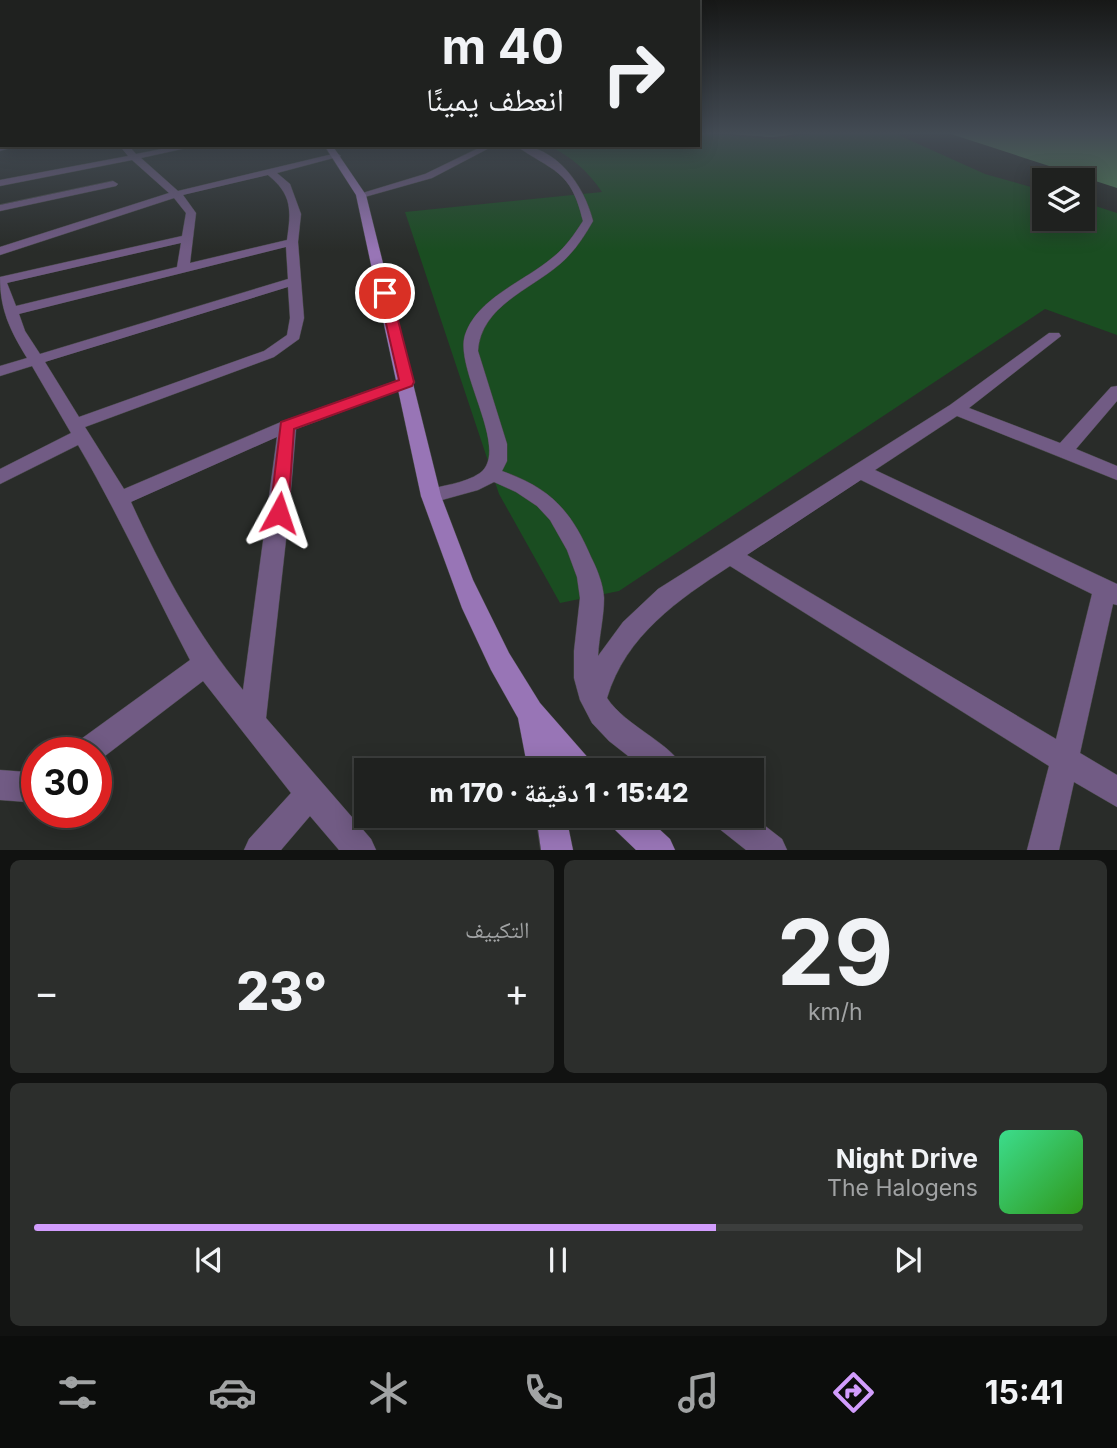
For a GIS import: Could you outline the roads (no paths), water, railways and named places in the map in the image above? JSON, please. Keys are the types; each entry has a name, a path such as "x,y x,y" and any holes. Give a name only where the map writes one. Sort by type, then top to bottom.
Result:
{"main road":[{"path":"346,173 361,195 407,382 431,496 467,591 530,715 539,758"},
{"path":"530,715 569,758"},
{"path":"553,828 557,849"},
{"path":"635,828 653,847"}],"street":[{"path":"0,183 53,173"},
{"path":"151,173 176,194 191,213 183,268"},
{"path":"0,251 176,194 258,173"},
{"path":"0,477 79,430 285,346 294,335 297,318 292,242 296,214 285,184 271,173"},
{"path":"361,195 441,173"},
{"path":"431,496 475,483 491,474 498,440 469,351 472,333 487,313 571,247 588,221 580,190 565,173"},
{"path":"0,208 113,184"},
{"path":"4,295 188,238"},
{"path":"4,295 183,268 292,242"},
{"path":"0,371 293,282"},
{"path":"4,295 18,331 33,359 120,499 136,539 205,664 310,794 360,849"},
{"path":"593,700 597,685 614,655 636,624 666,596 956,409 1054,336"},
{"path":"120,499 286,426 407,382"},
{"path":"1063,452 1117,391"},
{"path":"956,409 1117,472"},
{"path":"252,722 279,513 286,426"},
{"path":"861,472 1111,592 1063,759 1043,849"},
{"path":"491,474 521,485 553,508 587,572 592,596 585,661 593,700 603,717 655,758"},
{"path":"729,555 1117,792"},
{"path":"107,737 205,664"},
{"path":"0,785 21,787"},
{"path":"260,849 310,794"},
{"path":"744,828 771,849"}]}
